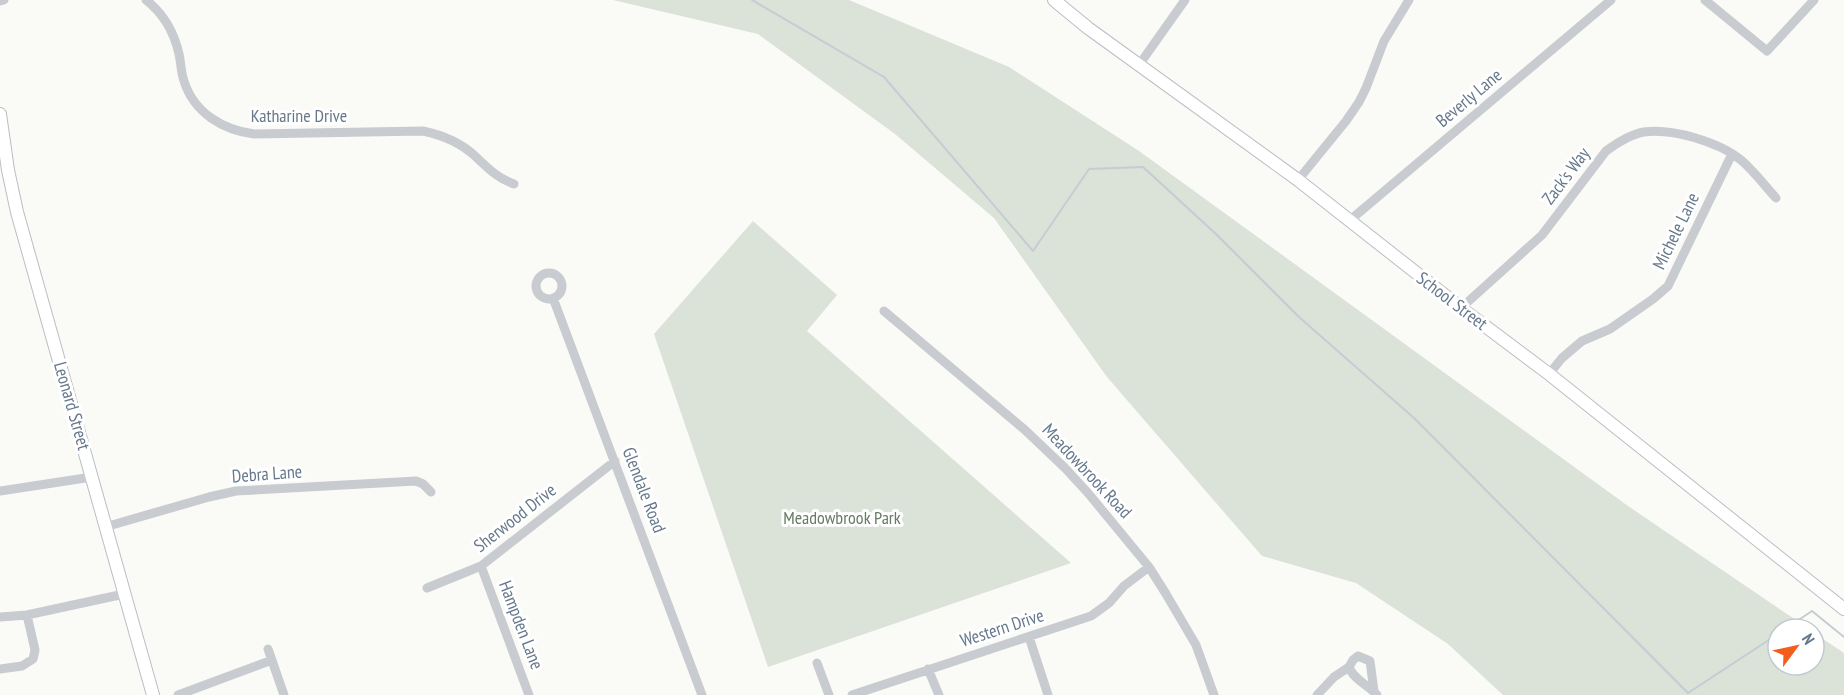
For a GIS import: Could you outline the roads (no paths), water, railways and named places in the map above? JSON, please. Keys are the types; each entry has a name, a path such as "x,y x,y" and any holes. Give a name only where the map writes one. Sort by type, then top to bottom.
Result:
{"street":[{"name":"Katharine Drive","path":"146,0 162,14 173,34 180,56 184,82 189,93 203,112 222,125 243,133 254,134 423,131 445,138 465,149 502,180 514,184"},
{"name":"School Street","path":"1054,0 1088,28 1298,180 1549,374 1844,609"},
{"path":"1139,65 1185,0"},
{"path":"1298,180 1359,102 1383,41 1409,0"},
{"name":"Beverly Lane","path":"1349,221 1611,0"},
{"path":"1704,0 1767,51 1814,0"},
{"name":"Leonard Street","path":"0,114 17,212 153,695"},
{"name":"Zack's Way","path":"1461,308 1542,235 1606,150 1620,141 1643,132 1667,132 1711,143 1732,154 1749,168 1776,198"},
{"name":"Michele Lane","path":"1549,374 1562,358 1582,341 1610,329 1668,286 1732,154"},
{"name":"Glendale Road","path":"553,298 702,695"},
{"name":"Meadowbrook Road","path":"884,311 1041,444 1083,487 1149,567 1196,645 1214,695"},
{"name":"Sherwood Drive","path":"427,588 481,566 615,461"},
{"path":"0,491 92,477"},
{"name":"Debra Lane","path":"105,527 236,491 416,481 431,492"},
{"name":"Hampden Lane","path":"481,566 529,695"},
{"name":"Western Drive","path":"852,695 1091,616 1149,567"},
{"path":"0,617 27,615 124,594"},
{"path":"0,669 22,666 33,659 35,650 27,615"},
{"path":"1029,637 1048,695"},
{"path":"268,649 284,695"},
{"path":"1317,695 1358,656 1370,661 1375,693"},
{"path":"178,695 272,660"},
{"path":"817,663 829,695"},
{"path":"1349,667 1352,674 1375,693"},
{"path":"928,669 939,695"}],"waterway":[{"path":"752,0 884,77 1033,251 1089,169 1143,167 1216,234 1299,317 1414,418 1688,693 1766,642"},
{"path":"1803,617 1812,611 1819,617"},
{"path":"1826,622 1844,637"}],"park label":[{"name":"Meadowbrook Park","path":"842,518"}]}
